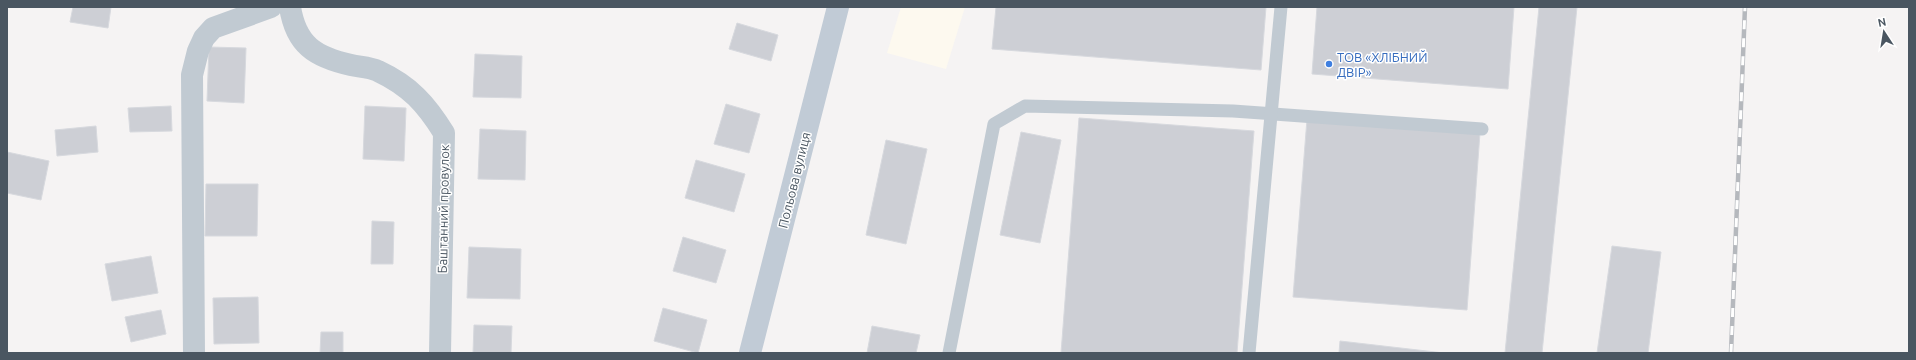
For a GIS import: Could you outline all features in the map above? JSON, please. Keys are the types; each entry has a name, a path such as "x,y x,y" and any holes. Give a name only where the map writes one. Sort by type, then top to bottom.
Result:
{"main road":[{"name":"Польова вулиця","path":"750,353 838,7"}],"street":[{"path":"194,353 192,75 198,51 204,38 213,28 271,7"},
{"name":"Баштанний провулок","path":"290,7 293,24 303,41 316,52 330,60 377,70 413,92 431,112 444,133 440,353"}],"lane":[{"path":"1249,353 1281,7"},
{"path":"949,353 994,124 1025,106 1233,111 1482,129"}],"shaded area":[{"path":"901,7 965,7 946,69 887,53"}],"building":[{"path":"73,7 111,7 108,28 70,22"},
{"path":"996,7 1266,7 1261,70 992,49"},
{"path":"1317,7 1514,7 1508,89 1312,74"},
{"path":"1539,7 1577,7 1542,353 1505,353"},
{"path":"737,23 778,35 771,61 729,49"},
{"path":"209,47 246,48 244,103 207,101"},
{"path":"475,54 522,56 521,98 473,97"},
{"path":"726,104 760,114 749,153 714,144"},
{"path":"171,106 172,131 130,132 128,108"},
{"path":"365,106 406,108 404,161 363,159"},
{"path":"1079,118 1254,131 1237,353 1061,353"},
{"path":"1307,119 1480,133 1467,310 1293,297"},
{"path":"96,126 98,152 57,156 55,130"},
{"path":"480,129 526,131 525,180 478,179"},
{"path":"1021,132 1061,140 1040,243 1000,235"},
{"path":"886,140 927,149 906,244 866,235"},
{"path":"7,152 49,161 41,200 7,193"},
{"path":"696,160 745,174 734,212 685,198"},
{"path":"206,184 258,184 257,236 205,236"},
{"path":"372,221 394,222 393,264 371,264"},
{"path":"683,237 726,250 716,283 673,271"},
{"path":"1612,246 1661,252 1648,353 1597,353"},
{"path":"469,247 521,249 520,299 467,298"},
{"path":"151,256 158,293 112,301 105,264"},
{"path":"258,297 259,343 214,344 213,298"},
{"path":"663,308 707,320 698,353 654,341"},
{"path":"161,310 166,334 131,342 125,317"},
{"path":"474,325 512,326 511,353 473,353"},
{"path":"872,326 920,335 916,353 867,353"},
{"path":"321,332 343,332 343,353 320,353"},
{"path":"1340,341 1444,353 1339,353"}],"railway":[{"path":"1731,353 1745,7"}],"place":[{"name":"ТОВ «ХЛІБНИЙ ДВІР»","path":"1329,64"}]}
